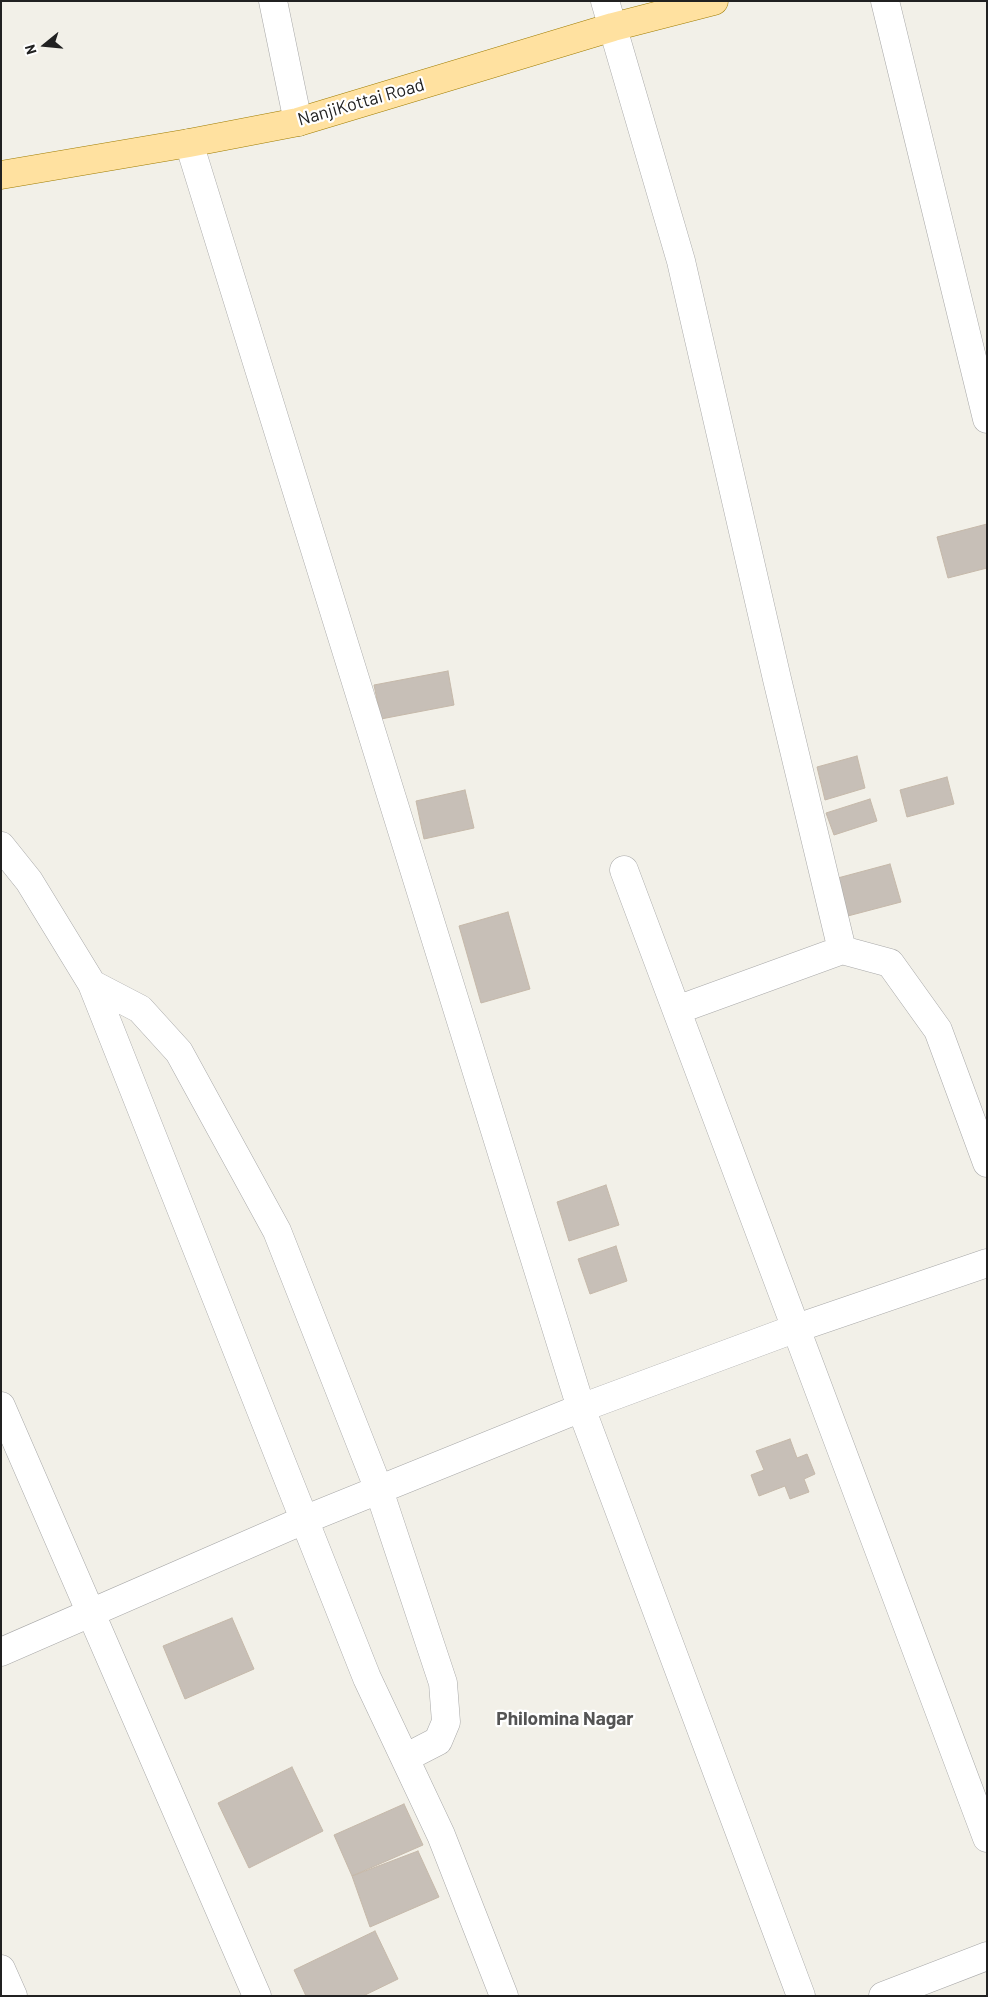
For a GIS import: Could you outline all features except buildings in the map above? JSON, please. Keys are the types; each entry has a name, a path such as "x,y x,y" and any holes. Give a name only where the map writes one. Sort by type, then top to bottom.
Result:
{"main road":[{"name":"NanjiKottai Road","path":"1,175 189,143 298,122 609,14 714,1"}],"street":[{"path":"272,1 298,122"},
{"path":"884,1 987,419"},
{"path":"609,14 681,261 777,679 842,950"},
{"path":"189,143 581,1408 801,1996"},
{"path":"1,846 29,881 92,984 367,1678 440,1835 504,1996"},
{"path":"624,870 794,1329 987,1838"},
{"path":"677,1010 842,950 890,963 938,1030 987,1163"},
{"path":"92,984 140,1009 179,1052 277,1232 379,1490 443,1683 446,1722 438,1741 405,1758"},
{"path":"1,1652 304,1520 581,1408 794,1329 987,1263"},
{"path":"1,1406 257,1996"},
{"path":"883,1996 987,1956"},
{"path":"1,1969 13,1996"}],"district":[{"name":"Philomina Nagar","path":"565,1719"}]}
